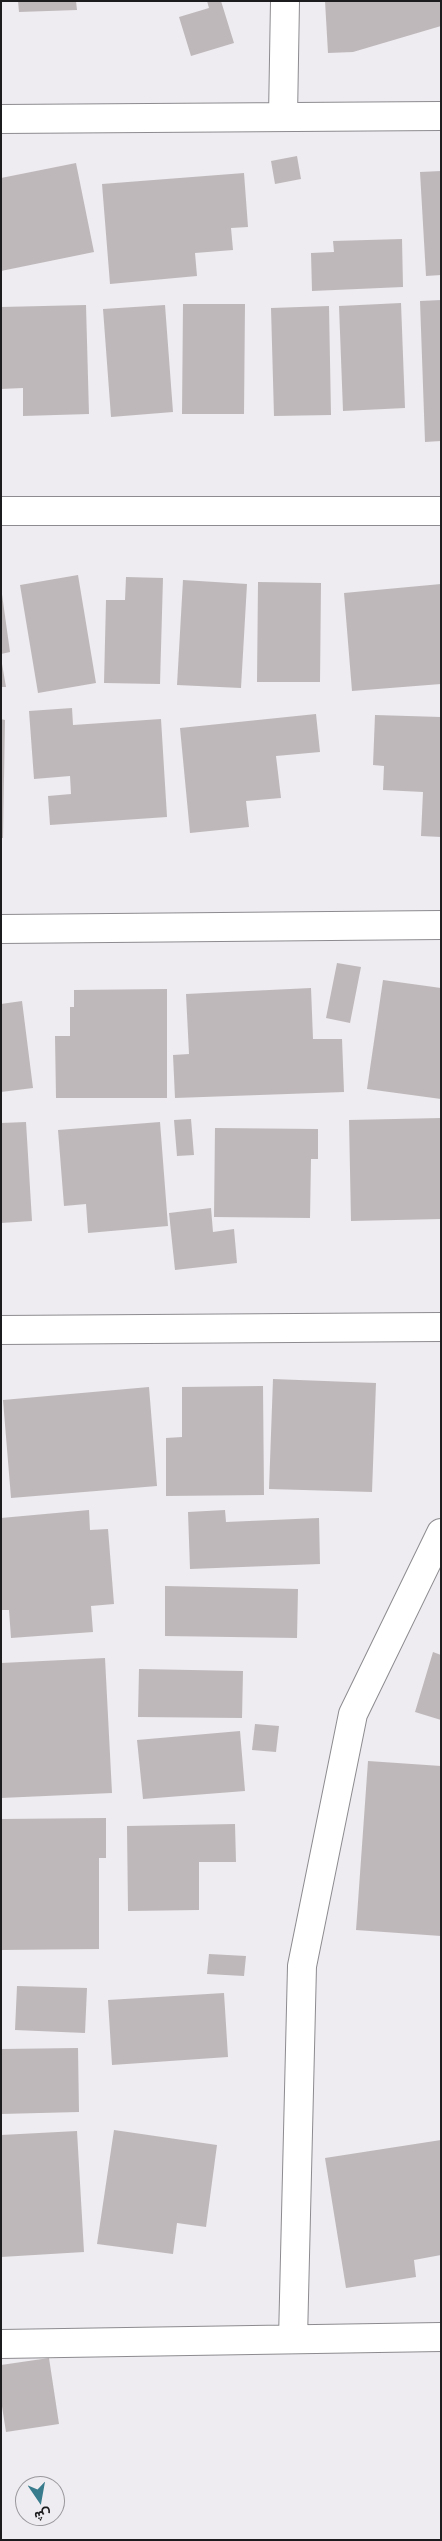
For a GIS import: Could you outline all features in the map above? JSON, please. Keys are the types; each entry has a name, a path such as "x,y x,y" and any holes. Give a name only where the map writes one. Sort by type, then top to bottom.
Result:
{"street":[{"path":"283,117 285,1"},
{"path":"1,119 441,116"},
{"path":"1,512 441,511"},
{"path":"1,930 441,925"},
{"path":"1,1330 441,1327"},
{"path":"293,2339 302,1966 354,1714 441,1533"},
{"path":"1,2344 441,2337"}],"building":[{"path":"18,1 76,1 77,10 19,12"},
{"path":"207,1 221,1 234,43 191,56 179,17 209,8"},
{"path":"325,1 441,1 441,26 353,52 328,53"},
{"path":"297,156 301,179 275,184 271,161"},
{"path":"76,163 94,252 1,271 1,178"},
{"path":"441,171 441,275 426,276 420,172"},
{"path":"244,173 248,227 231,228 233,250 195,253 197,276 110,284 102,184"},
{"path":"402,239 403,287 312,291 311,253 334,252 333,241"},
{"path":"441,300 441,441 425,442 420,301"},
{"path":"401,303 405,408 343,411 339,306"},
{"path":"183,304 245,304 244,414 182,414"},
{"path":"86,305 89,414 23,416 23,388 1,389 1,307"},
{"path":"165,305 173,412 111,417 103,309"},
{"path":"329,306 331,415 274,416 271,308"},
{"path":"78,575 96,683 38,693 20,585"},
{"path":"126,577 163,578 160,684 104,683 106,600 125,600"},
{"path":"183,580 247,584 241,688 177,685"},
{"path":"258,582 321,583 320,682 257,682"},
{"path":"441,584 441,684 352,691 344,593"},
{"path":"1,587 10,652 1,654"},
{"path":"1,658 6,687 1,687"},
{"path":"72,708 73,725 161,719 167,817 50,825 48,796 71,794 70,776 34,779 29,711"},
{"path":"316,714 320,752 276,756 281,798 246,801 249,827 190,833 180,728"},
{"path":"375,715 441,717 441,837 421,836 423,792 383,790 384,766 373,765"},
{"path":"1,719 5,720 3,838 1,838"},
{"path":"337,963 361,967 350,1023 326,1018"},
{"path":"383,980 441,988 441,1099 367,1089"},
{"path":"311,988 313,1039 342,1039 344,1092 175,1098 173,1055 189,1054 186,994"},
{"path":"167,989 167,1098 56,1098 55,1036 70,1036 70,1007 74,1007 74,990"},
{"path":"22,1001 33,1088 1,1092 1,1004"},
{"path":"441,1118 441,1219 351,1221 349,1120"},
{"path":"191,1119 194,1155 177,1156 174,1120"},
{"path":"26,1122 32,1221 1,1223 1,1123"},
{"path":"160,1122 168,1226 88,1233 86,1204 64,1206 58,1130"},
{"path":"215,1128 318,1129 318,1159 311,1159 310,1218 214,1217"},
{"path":"211,1208 213,1232 234,1229 237,1263 175,1270 169,1213"},
{"path":"273,1379 376,1383 372,1492 269,1489"},
{"path":"263,1386 264,1495 166,1496 166,1438 182,1437 182,1387"},
{"path":"149,1387 157,1486 11,1498 3,1400"},
{"path":"89,1510 90,1530 108,1529 114,1604 91,1606 93,1632 11,1638 9,1610 1,1610 1,1518"},
{"path":"225,1510 226,1522 319,1518 320,1564 190,1569 188,1512"},
{"path":"165,1586 298,1589 297,1638 165,1636"},
{"path":"433,1652 441,1655 441,1720 415,1712"},
{"path":"105,1658 112,1793 1,1798 1,1663"},
{"path":"139,1669 243,1671 242,1718 138,1717"},
{"path":"255,1724 279,1726 276,1752 252,1750"},
{"path":"240,1731 245,1791 143,1799 137,1740"},
{"path":"368,1761 441,1766 441,1936 356,1930"},
{"path":"106,1818 106,1858 99,1858 99,1949 1,1950 1,1819"},
{"path":"235,1824 236,1862 199,1862 199,1910 128,1911 127,1826"},
{"path":"209,1954 246,1956 244,1976 207,1974"},
{"path":"17,1986 87,1988 85,2033 15,2030"},
{"path":"224,1993 228,2057 112,2065 108,2000"},
{"path":"78,2048 79,2112 1,2114 1,2049"},
{"path":"114,2130 217,2145 206,2227 177,2223 173,2254 97,2244"},
{"path":"77,2131 84,2252 1,2257 1,2135"},
{"path":"441,2140 441,2255 414,2260 416,2277 346,2288 325,2158"},
{"path":"49,2358 59,2424 6,2432 1,2400 1,2365"}]}
